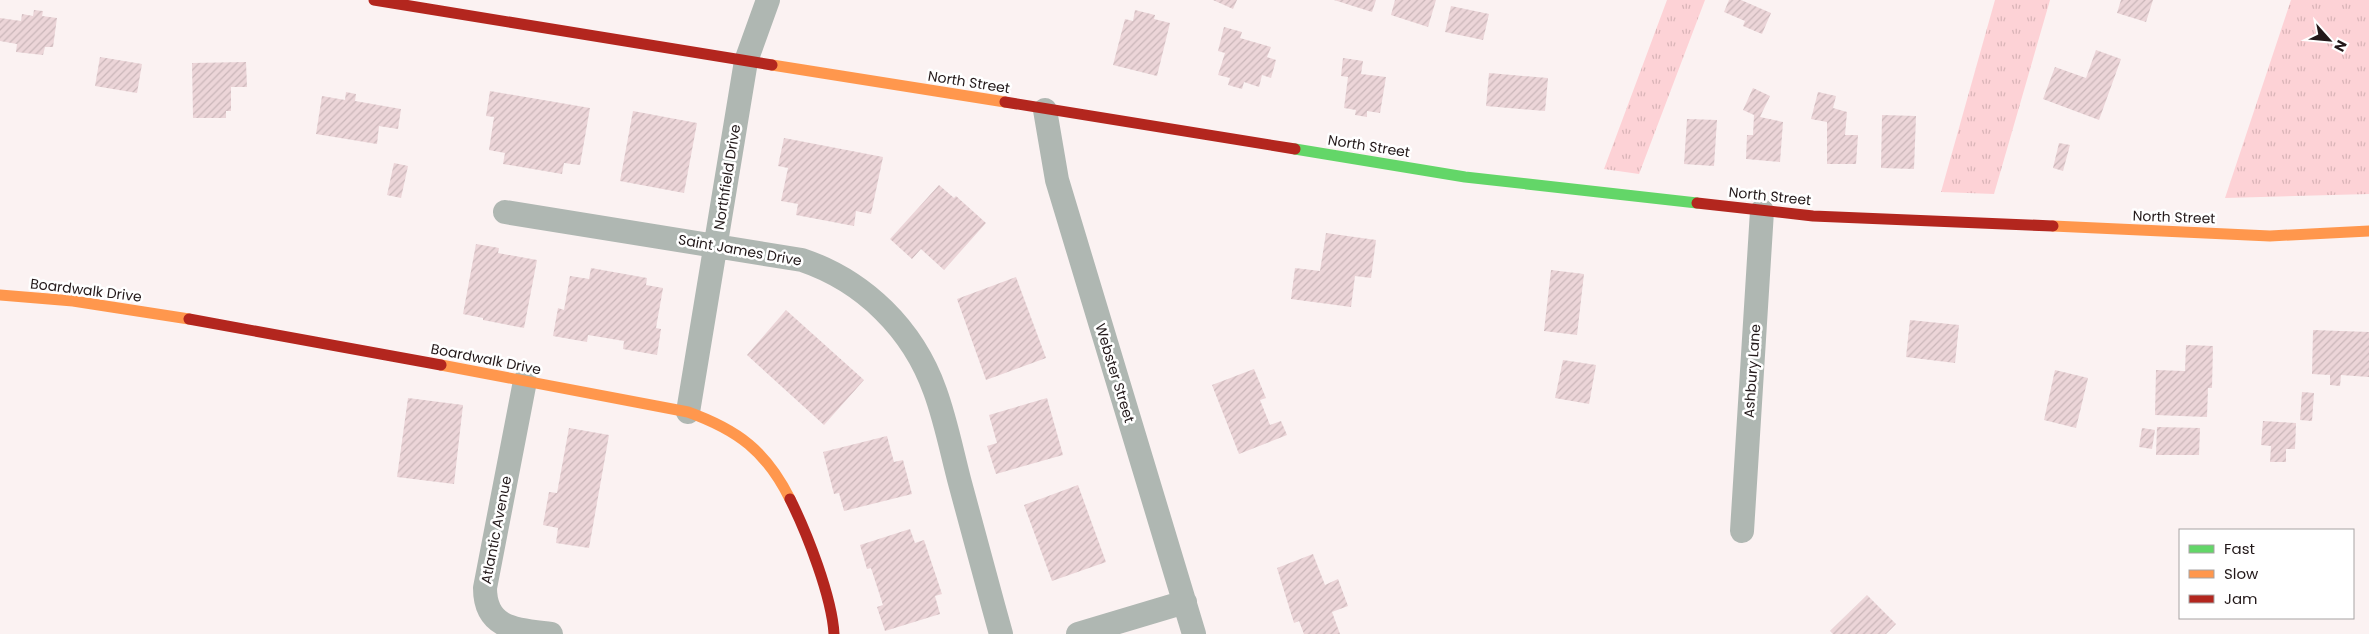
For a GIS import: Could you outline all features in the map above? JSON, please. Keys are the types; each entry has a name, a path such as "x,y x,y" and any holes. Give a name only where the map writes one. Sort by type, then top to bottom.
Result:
{"main road":[{"name":"North Street","path":"374,0 1465,177 1762,211 1843,218 2270,236 2369,231"},
{"name":"Boardwalk Drive","path":"0,295 73,301 233,326 688,412 727,428 753,448 773,469 792,499 833,618 834,634"}],"street":[{"name":"Northfield Drive","path":"688,412 746,61 768,0"},
{"name":"Webster Street","path":"1045,110 1057,180 1194,634"},
{"name":"Ashbury Lane","path":"1742,531 1762,211"},
{"name":"Saint James Drive","path":"505,212 802,260 827,268 870,297 897,324 915,348 936,392 1001,634"},
{"name":"Atlantic Avenue","path":"525,381 485,588 485,600 488,610 502,624 519,630 552,634"},
{"path":"1078,634 1184,602"}],"green space":[{"path":"1667,0 1705,0 1639,174 1604,169"},
{"path":"1995,0 2050,0 1994,194 1941,192"},
{"path":"2291,0 2369,0 2369,194 2225,198"}],"building":[{"path":"1213,0 1237,0 1233,9"},
{"path":"1334,0 1376,0 1372,12"},
{"path":"1395,0 1436,0 1428,27 1391,15"},
{"path":"1729,0 1741,0 1771,13 1762,34 1743,26 1745,21 1724,12"},
{"path":"2121,0 2153,0 2146,22 2117,13"},
{"path":"1451,6 1489,14 1483,40 1445,32"},
{"path":"34,10 43,11 42,16 57,18 53,47 45,47 43,55 16,52 17,44 0,41 0,18 21,21 22,14 33,16"},
{"path":"1135,10 1155,15 1154,19 1170,23 1157,76 1113,65 1125,19 1133,21"},
{"path":"1224,27 1242,32 1240,38 1271,47 1267,57 1276,60 1271,78 1262,75 1259,87 1244,82 1242,89 1228,85 1230,78 1218,75 1225,53 1218,51"},
{"path":"2096,50 2121,59 2099,120 2043,99 2055,67 2086,78"},
{"path":"100,57 142,64 137,93 95,86"},
{"path":"1343,58 1363,61 1361,74 1386,77 1380,113 1367,111 1367,117 1355,115 1356,110 1344,108 1348,77 1341,76"},
{"path":"246,62 247,87 231,87 231,111 226,111 226,118 193,118 192,63"},
{"path":"1489,73 1548,78 1545,111 1486,106"},
{"path":"1753,88 1770,96 1760,117 1783,122 1780,162 1746,159 1747,135 1753,135 1754,115 1743,110"},
{"path":"490,91 590,108 580,165 564,163 562,174 503,164 505,153 489,150 494,117 486,116"},
{"path":"346,92 356,94 355,101 401,109 398,129 379,126 377,144 316,134 322,96 345,100"},
{"path":"1818,92 1836,96 1833,108 1847,112 1845,135 1858,135 1856,164 1827,164 1827,122 1811,119"},
{"path":"633,111 697,123 684,193 620,181"},
{"path":"1882,115 1916,116 1914,169 1881,168"},
{"path":"1687,119 1717,120 1714,166 1684,164"},
{"path":"784,138 883,157 871,214 856,211 854,226 796,215 798,204 781,201 788,168 778,166"},
{"path":"2059,143 2070,145 2063,171 2053,168"},
{"path":"394,163 408,166 401,198 387,195"},
{"path":"939,185 954,198 956,196 986,223 944,270 921,249 912,259 890,239"},
{"path":"1326,233 1376,240 1371,278 1355,276 1351,307 1291,299 1295,268 1320,271"},
{"path":"476,244 499,248 498,253 537,260 524,328 463,314"},
{"path":"591,268 647,278 646,285 663,288 656,328 661,329 657,355 623,349 624,341 588,335 587,342 553,336 558,308 564,310 570,276 589,279"},
{"path":"1551,270 1584,274 1577,335 1544,331"},
{"path":"1016,277 1046,358 986,380 957,299"},
{"path":"786,310 864,380 824,425 747,355"},
{"path":"1910,320 1959,325 1955,363 1906,357"},
{"path":"2313,330 2369,332 2369,377 2341,375 2340,386 2330,385 2330,375 2312,374"},
{"path":"2186,345 2213,346 2212,388 2208,388 2207,417 2155,415 2156,370 2185,371"},
{"path":"1563,360 1596,365 1589,404 1555,398"},
{"path":"1254,369 1266,398 1260,400 1270,425 1281,421 1287,435 1239,454 1212,385"},
{"path":"2055,370 2088,378 2076,428 2044,420"},
{"path":"2302,392 2314,393 2312,421 2300,420"},
{"path":"408,398 463,405 454,484 397,477"},
{"path":"1047,398 1063,455 996,474 987,446 997,443 989,415"},
{"path":"2263,421 2296,423 2295,449 2286,449 2286,462 2270,462 2271,446 2261,445"},
{"path":"2157,427 2200,428 2199,455 2156,455"},
{"path":"569,428 609,435 589,548 556,543 558,528 543,525 549,492 557,493"},
{"path":"2142,428 2155,430 2152,449 2139,447"},
{"path":"887,436 894,462 903,460 912,494 844,511 839,493 834,494 823,452"},
{"path":"1078,485 1106,562 1052,581 1024,505"},
{"path":"910,529 915,543 924,540 942,594 935,596 940,614 885,631 877,607 883,605 871,568 867,569 860,545"},
{"path":"1313,554 1325,585 1338,579 1348,606 1332,612 1340,634 1304,634 1299,621 1294,623 1277,568"},
{"path":"1867,595 1896,624 1886,634 1833,634 1830,631"}],"traffic: fast":[{"path":"1295,149 1465,177 1697,203"}],"traffic: slow":[{"path":"772,65 1005,102"},
{"path":"2053,226 2270,236 2369,231"},
{"path":"0,295 73,301 189,319"},
{"path":"441,365 688,412 722,426 749,444 771,468 790,499"}],"traffic: jam":[{"path":"374,0 772,65"},
{"path":"1005,102 1295,149"},
{"path":"1697,203 1813,216 2053,226"},
{"path":"189,319 441,365"},
{"path":"790,499 818,565 829,602 834,634"}]}
